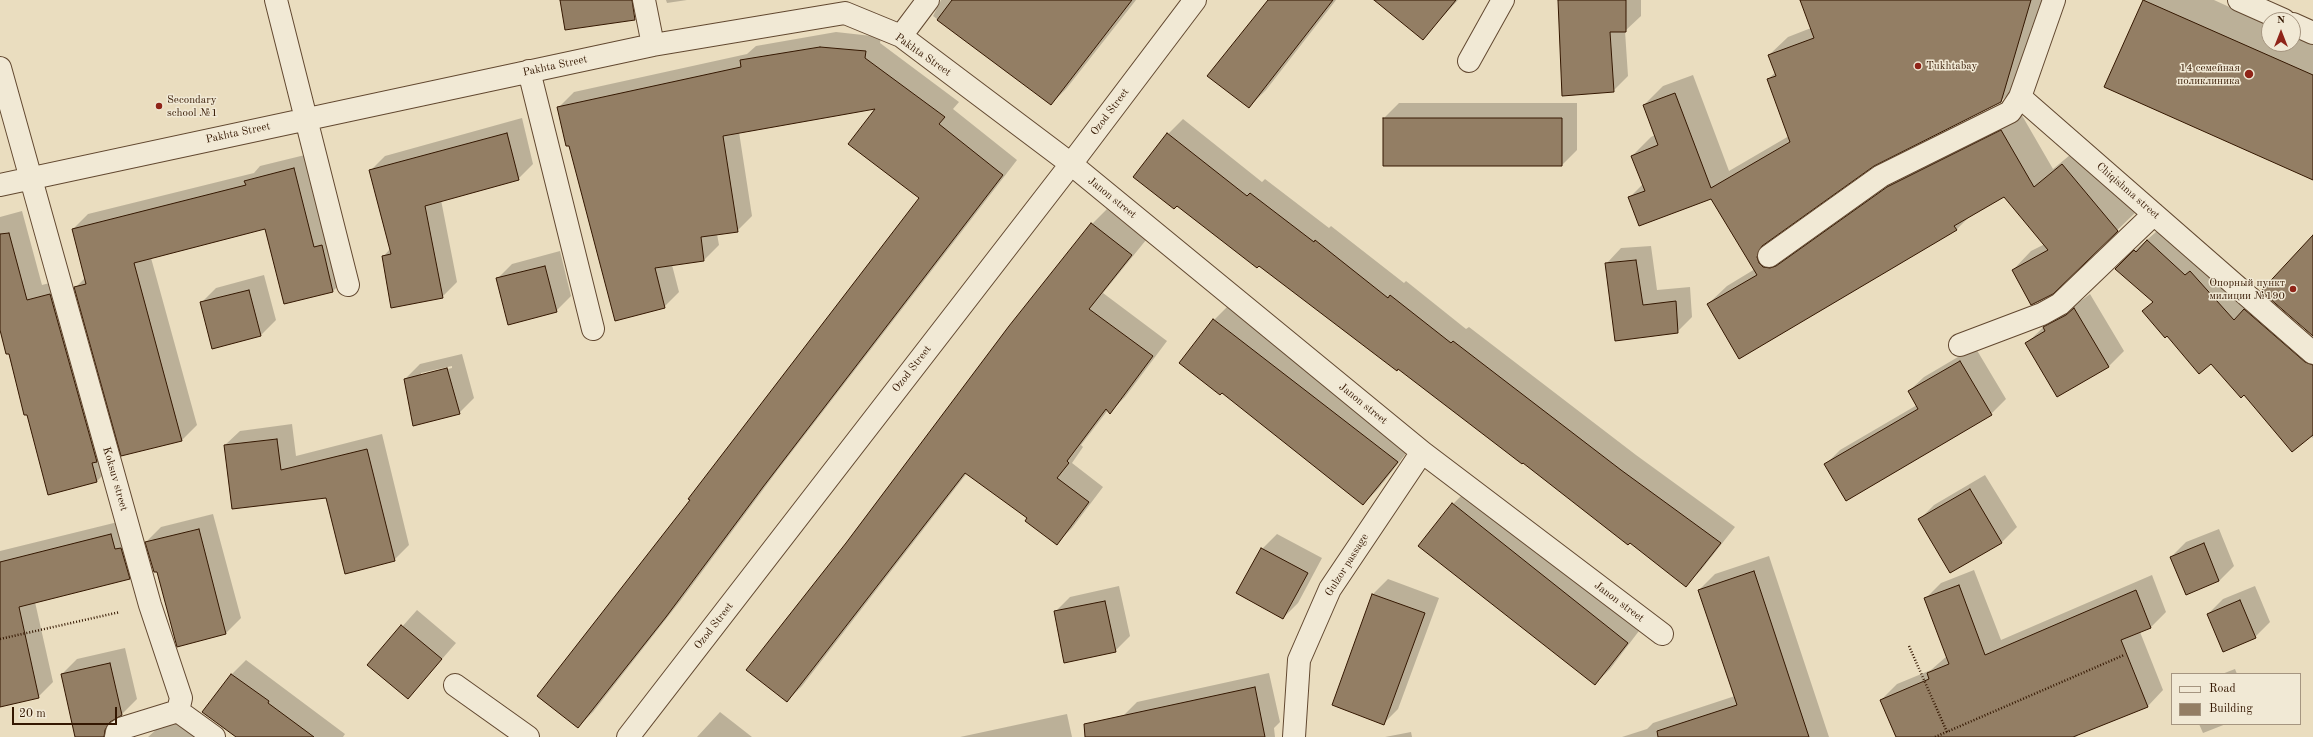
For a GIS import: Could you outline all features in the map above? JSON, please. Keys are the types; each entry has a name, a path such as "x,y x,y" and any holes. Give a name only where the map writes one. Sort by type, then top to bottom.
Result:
{"street":[{"path":"276,0 348,285"},
{"path":"644,0 653,45"},
{"path":"901,36 928,0"},
{"name":"Ozod Street","path":"628,737 1071,164 1195,0"},
{"path":"1469,61 1503,0"},
{"path":"1769,256 1881,176 2010,112 2020,97 2054,0"},
{"path":"2239,0 2266,12"},
{"name":"Pakhta Street","path":"0,185 653,45 845,13 901,36 1071,164"},
{"path":"2301,28 2313,33"},
{"path":"0,68 30,178"},
{"path":"529,71 593,329"},
{"name":"Chiqishma street","path":"2020,97 2313,353"},
{"name":"Janon street","path":"1071,164 1422,452 1662,634"},
{"name":"Koksuv street","path":"30,178 150,605 181,698 178,711"},
{"path":"1960,345 2042,314 2060,304 2154,214"},
{"name":"Gulzor passage","path":"1294,737 1299,660 1330,589 1422,452"},
{"path":"455,685 528,737"},
{"path":"116,737 116,732 123,728 178,711 214,737"}],"path":[{"path":"0,639 150,605"},
{"path":"1909,646 1947,732"},
{"path":"1934,737 2124,655"}],"building":[{"path":"560,0 632,0 635,20 565,30"},
{"path":"952,0 1132,0 1051,105 937,20"},
{"path":"1268,0 1333,0 1249,108 1207,76"},
{"path":"1374,0 1456,0 1423,40"},
{"path":"1558,0 1626,0 1626,32 1610,32 1614,92 1562,96"},
{"path":"1800,0 2031,0 2001,102 1874,166 1762,246 1757,257 1759,263 1763,267 1770,268 1776,266 1887,187 2001,130 2034,187 2062,164 2118,231 2053,294 2031,305 2012,270 2048,250 2004,197 1954,226 1957,230 1739,359 1707,304 1757,275 1711,199 1639,226 1628,197 1645,191 1631,156 1658,145 1643,105 1675,93 1711,188 1790,142 1767,79 1776,76 1768,55 1814,38"},
{"path":"2143,0 2313,75 2313,180 2104,87"},
{"path":"820,47 866,51 865,58 945,117 939,124 1003,175 763,487 666,617 578,728 537,696 690,500 688,499 919,198 848,144 875,109 723,136 738,232 701,237 704,261 655,268 665,308 615,321 569,146 566,146 557,107 741,67 740,60"},
{"path":"1383,118 1562,118 1562,166 1383,166"},
{"path":"507,133 519,180 425,206 443,298 391,308 382,256 391,254 369,170"},
{"path":"1167,133 1247,196 1250,193 1314,242 1315,240 1388,298 1390,295 1451,343 1453,341 1621,470 1721,543 1686,587 1630,543 1628,545 1523,463 1522,464 1398,369 1397,371 1259,266 1257,268 1177,206 1174,209 1133,177"},
{"path":"294,168 314,247 322,245 333,292 284,304 265,229 134,263 182,441 121,456 74,287 86,284 72,229 246,185 244,181"},
{"path":"1091,223 1132,255 1089,309 1153,356 1110,414 1106,409 1067,461 1069,463 1057,478 1089,502 1057,545 1025,521 1027,518 965,473 787,702 746,670 846,543 1009,326"},
{"path":"9,233 27,300 50,294 97,462 92,463 97,482 48,495 27,415 24,415 9,354 6,354 0,330 0,234"},
{"path":"2313,235 2313,336 2261,291"},
{"path":"2147,240 2185,275 2190,271 2234,320 2244,309 2305,362 2313,365 2313,435 2292,452 2244,395 2241,398 2211,364 2199,374 2167,336 2165,338 2142,311 2153,302 2115,269 2134,250 2136,252"},
{"path":"1636,260 1643,305 1676,301 1678,333 1615,341 1605,263"},
{"path":"545,266 557,312 508,325 496,278"},
{"path":"249,290 261,336 212,349 200,302"},
{"path":"2074,308 2109,367 2057,397 2025,343 2045,331 2043,327 2066,315"},
{"path":"1213,319 1398,462 1363,505 1222,393 1220,395 1179,363"},
{"path":"1960,361 1992,415 1846,501 1824,464 1918,409 1908,391"},
{"path":"447,368 460,414 413,426 404,379"},
{"path":"277,439 281,470 367,449 395,561 345,574 326,498 232,509 224,445"},
{"path":"1970,489 2002,543 1950,573 1918,519"},
{"path":"1452,503 1628,643 1595,685 1418,546"},
{"path":"199,529 226,634 177,647 157,572 154,572 145,542"},
{"path":"111,534 115,549 121,548 130,579 19,607 39,698 0,707 0,562"},
{"path":"2204,543 2219,581 2186,595 2170,557"},
{"path":"1261,548 1308,573 1283,619 1236,593"},
{"path":"1754,571 1809,737 1658,737 1657,731 1737,705 1698,590"},
{"path":"1959,585 1985,655 2136,590 2151,628 2121,640 2148,707 2073,737 1896,737 1880,700 1929,679 1927,673 1949,664 1924,598"},
{"path":"1372,594 1425,613 1384,725 1332,705"},
{"path":"2240,600 2256,638 2223,652 2207,614"},
{"path":"1105,601 1116,652 1064,663 1054,611"},
{"path":"401,625 442,659 408,699 367,665"},
{"path":"110,663 122,715 110,722 105,730 104,737 75,737 61,674"},
{"path":"231,674 269,701 268,703 314,737 236,737 202,712"},
{"path":"1255,687 1265,737 1085,737 1084,724"}],"place":[{"name":"Tukhtabay","path":"1918,66"},
{"name":"14 семейная поликлиника","path":"2249,74"},
{"name":"Secondary school №1","path":"159,106"},
{"name":"Опорный пункт милиции №190","path":"2293,289"}]}
